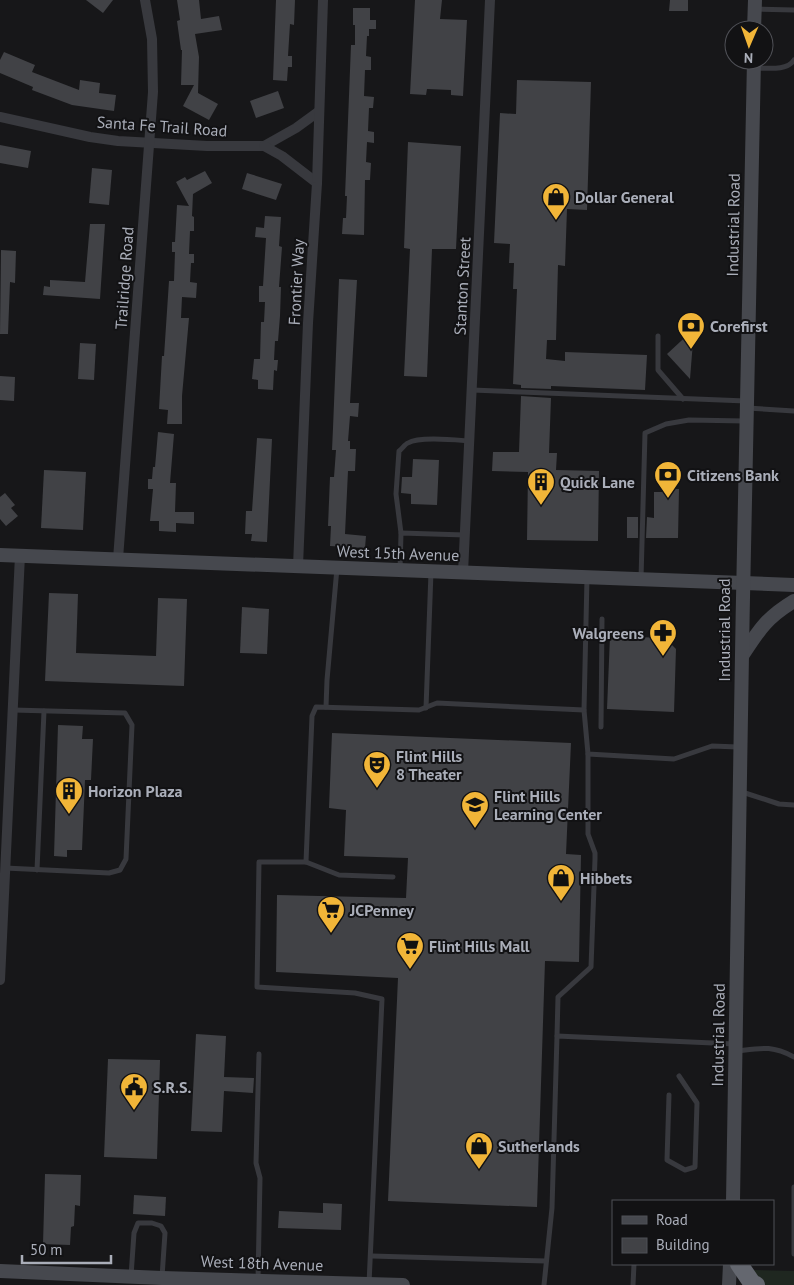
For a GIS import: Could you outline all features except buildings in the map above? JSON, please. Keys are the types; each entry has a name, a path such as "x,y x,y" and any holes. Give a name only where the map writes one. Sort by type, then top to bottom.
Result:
{"highway":[{"path":"740,1265 752,1283 756,1285"}],"street":[{"name":"Trailridge Road","path":"118,559 153,92 152,39 145,0"},
{"name":"Frontier Way","path":"298,566 308,323 317,182 323,0"},
{"name":"Stanton Street","path":"463,573 490,0"},
{"path":"754,20 755,4"},
{"name":"Industrial Road","path":"733,1200 742,583 754,70"},
{"name":"Santa Fe Trail Road","path":"0,117 90,137 207,146 264,146 296,128 318,112"},
{"path":"264,146 282,156 317,182"},
{"name":"West 15th Avenue","path":"0,555 794,585"},
{"path":"0,980 20,555"},
{"path":"742,656 765,622 794,602"},
{"path":"729,1285 730,1265"},
{"name":"West 18th Avenue","path":"0,1271 68,1279 131,1276 237,1282 258,1280 403,1285"}],"lane":[{"path":"755,4 794,10"},
{"path":"774,66 789,66 794,60"},
{"path":"658,336 658,370 683,398"},
{"path":"472,390 683,398 746,410 794,411"},
{"path":"641,580 645,434 666,424 746,410"},
{"path":"400,570 401,533 396,494 399,451 408,442 417,440 469,441"},
{"path":"401,533 465,535"},
{"path":"326,707 337,568"},
{"path":"426,708 431,571"},
{"path":"544,1285 552,1208 558,997 591,967 595,853 588,834 588,754 584,710 588,578"},
{"path":"601,728 602,619"},
{"path":"306,862 312,716 316,707 419,710 437,703 584,710"},
{"path":"5,868 109,873 120,870 126,859 132,725 125,713 12,710"},
{"path":"37,870 44,711"},
{"path":"588,754 674,759 712,746 741,747"},
{"path":"740,791 780,804 794,805"},
{"path":"370,1284 382,999 355,993 257,987 259,862 306,862 339,875 393,877"},
{"path":"557,1036 735,1048 764,1048 780,1050 794,1057"},
{"path":"258,1280 260,1178 256,1163 259,1054"},
{"path":"669,1095 667,1160 685,1170 695,1166 697,1103 679,1076"},
{"path":"794,1188 794,1254"},
{"path":"131,1276 134,1234 138,1223 152,1223 161,1226 164,1233 162,1278"},
{"path":"372,1256 546,1261"},
{"path":"634,1265 634,1285"}],"shaded area":[{"path":"752,1270 794,1271 794,1285 764,1285"}],"place":[{"name":"Dollar General","path":"556,221"},
{"name":"Corefirst","path":"691,350"},
{"name":"Citizens Bank","path":"668,499"},
{"name":"Quick Lane","path":"541,506"},
{"name":"Walgreens","path":"663,657"},
{"name":"Flint Hills 8 Theater","path":"377,789"},
{"name":"Horizon Plaza","path":"69,815"},
{"name":"Flint Hills Learning Center","path":"475,829"},
{"name":"Hibbets","path":"561,902"},
{"name":"JCPenney","path":"331,934"},
{"name":"Flint Hills Mall","path":"410,970"},
{"name":"S.R.S.","path":"134,1111"},
{"name":"Sutherlands","path":"479,1170"}]}
